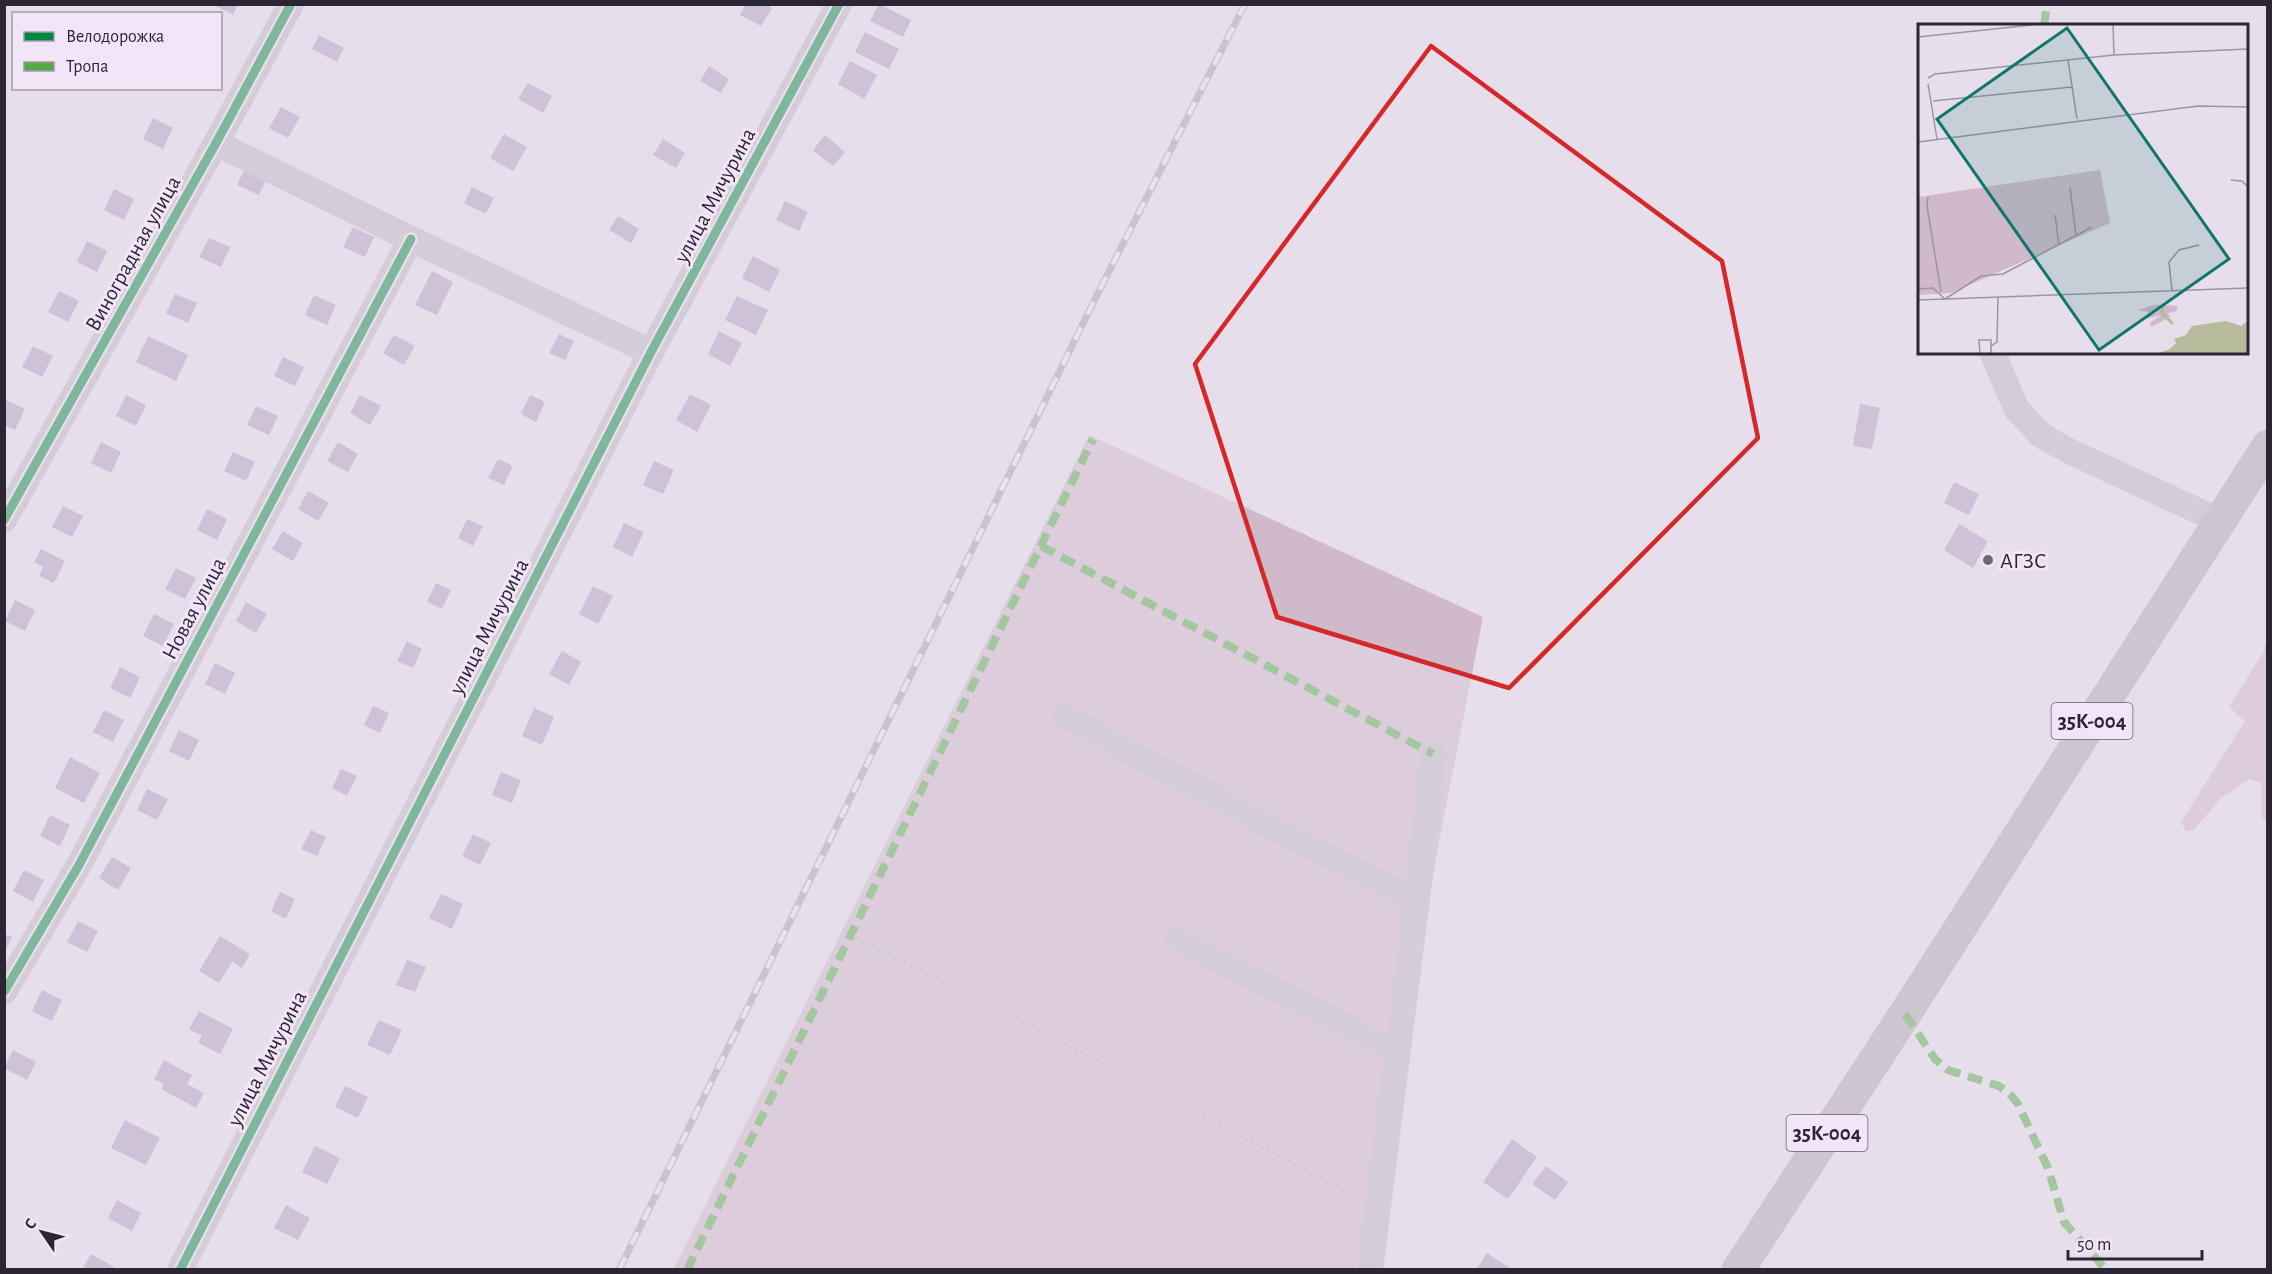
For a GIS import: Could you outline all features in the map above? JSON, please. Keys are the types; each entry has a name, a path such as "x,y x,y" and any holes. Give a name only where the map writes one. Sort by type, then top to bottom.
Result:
{"main road":[{"name":"35К-004","path":"1738,1269 2268,446"}],"street":[{"name":"Виноградная улица","path":"4,520 216,143 291,4"},
{"name":"улица Мичурина","path":"180,1269 651,352 839,4"},
{"path":"216,143 411,239 651,352"},
{"name":"Новая улица","path":"4,992 79,865 411,239"},
{"path":"1993,354 2017,410 2042,436 2069,451 2220,521"},
{"path":"1066,716 1144,760 1416,902"},
{"path":"1370,1269 1416,902 1432,754"},
{"path":"1178,939 1397,1053"}],"path":[{"path":"850,936 988,1003 1377,1208"}],"highlighted area":[{"path":"1431,46 1722,261 1758,438 1509,688 1277,617 1195,364"}],"shaded area":[{"path":"1089,435 1483,617 1356,1269 673,1270"},
{"path":"2267,646 2267,822 2261,817 2261,783 2249,779 2221,798 2194,830 2186,831 2181,822 2245,721 2229,707"}],"building":[{"path":"212,4 238,4 233,15"},
{"path":"746,4 766,4 772,8 761,26 740,15"},
{"path":"879,4 911,20 903,37 870,21"},
{"path":"865,32 899,49 889,69 855,52"},
{"path":"319,35 344,48 337,62 312,49"},
{"path":"850,61 877,75 864,99 838,84"},
{"path":"709,66 729,79 721,93 700,81"},
{"path":"528,83 552,96 543,113 518,99"},
{"path":"281,107 300,117 288,138 269,128"},
{"path":"153,118 173,128 163,149 143,139"},
{"path":"504,134 527,147 513,171 490,158"},
{"path":"825,135 845,152 833,166 813,150"},
{"path":"663,139 685,153 676,168 653,155"},
{"path":"246,166 268,176 259,195 237,185"},
{"path":"472,187 494,198 486,214 464,203"},
{"path":"114,189 134,199 124,220 104,210"},
{"path":"785,201 808,212 799,231 776,220"},
{"path":"618,216 639,229 631,243 609,230"},
{"path":"353,227 374,237 365,257 343,247"},
{"path":"209,238 230,247 221,267 199,257"},
{"path":"87,241 107,251 97,272 77,262"},
{"path":"753,256 780,270 769,292 742,278"},
{"path":"432,271 453,282 437,315 415,305"},
{"path":"59,291 79,301 68,322 48,312"},
{"path":"175,294 197,303 188,323 166,313"},
{"path":"314,295 336,305 327,325 305,315"},
{"path":"737,296 768,310 756,335 725,320"},
{"path":"719,331 742,343 730,366 708,354"},
{"path":"559,334 574,341 565,360 549,353"},
{"path":"394,335 415,346 404,365 383,353"},
{"path":"148,336 188,355 176,381 136,362"},
{"path":"33,346 53,356 42,377 22,367"},
{"path":"283,357 304,367 295,386 274,376"},
{"path":"690,394 711,405 697,432 676,420"},
{"path":"126,395 146,405 136,426 116,416"},
{"path":"360,395 381,406 370,425 350,413"},
{"path":"530,395 545,402 536,422 521,414"},
{"path":"4,399 25,409 15,430 4,425"},
{"path":"1860,404 1880,408 1872,449 1853,446"},
{"path":"256,406 278,416 269,435 247,425"},
{"path":"101,442 121,452 111,473 91,463"},
{"path":"338,442 358,454 348,472 327,461"},
{"path":"233,452 255,462 246,481 224,471"},
{"path":"498,459 513,466 504,485 488,478"},
{"path":"654,461 674,470 663,494 643,485"},
{"path":"1954,482 1979,494 1969,515 1944,503"},
{"path":"308,491 329,503 318,521 298,509"},
{"path":"63,506 83,516 72,537 52,527"},
{"path":"207,509 227,519 217,540 197,530"},
{"path":"467,519 483,526 473,546 458,538"},
{"path":"624,523 644,532 632,557 613,547"},
{"path":"1959,524 1988,541 1973,568 1944,550"},
{"path":"283,531 303,543 293,561 272,549"},
{"path":"41,549 65,561 54,583 39,576 43,567 34,562"},
{"path":"176,568 196,578 185,599 165,589"},
{"path":"436,583 451,590 442,609 427,602"},
{"path":"593,586 613,596 598,624 579,614"},
{"path":"15,600 35,610 25,631 5,621"},
{"path":"246,602 267,614 256,633 236,621"},
{"path":"154,614 174,624 163,646 143,636"},
{"path":"407,641 422,649 413,668 397,661"},
{"path":"562,651 581,662 569,685 549,674"},
{"path":"215,663 235,673 225,694 205,684"},
{"path":"120,667 140,677 130,698 110,688"},
{"path":"373,706 389,713 380,733 364,725"},
{"path":"534,708 554,717 542,745 522,736"},
{"path":"104,710 124,720 113,742 93,732"},
{"path":"179,730 199,740 189,761 169,751"},
{"path":"70,757 100,773 84,803 55,788"},
{"path":"341,769 357,776 347,796 332,788"},
{"path":"501,772 521,780 512,803 492,795"},
{"path":"147,789 168,799 157,820 137,810"},
{"path":"50,815 70,825 60,846 40,836"},
{"path":"311,830 326,837 317,856 301,849"},
{"path":"473,834 491,843 480,865 462,856"},
{"path":"112,857 131,868 118,890 99,878"},
{"path":"24,870 44,880 33,902 13,891"},
{"path":"280,892 295,899 286,919 271,911"},
{"path":"441,894 463,904 452,929 429,918"},
{"path":"78,921 98,931 87,952 67,942"},
{"path":"4,934 12,937 4,953"},
{"path":"220,936 250,954 242,968 232,962 219,983 199,971"},
{"path":"407,960 426,967 415,992 396,985"},
{"path":"42,990 62,1000 52,1021 32,1011"},
{"path":"199,1011 233,1029 220,1054 198,1043 202,1036 189,1029"},
{"path":"379,1020 402,1030 390,1055 367,1045"},
{"path":"13,1050 36,1062 27,1080 4,1068"},
{"path":"164,1060 192,1075 187,1084 204,1093 196,1108 161,1089 164,1084 154,1079"},
{"path":"345,1086 368,1097 358,1118 335,1107"},
{"path":"125,1120 160,1138 146,1165 111,1148"},
{"path":"1512,1139 1537,1157 1508,1199 1483,1182"},
{"path":"315,1146 340,1158 327,1184 302,1172"},
{"path":"1546,1166 1568,1182 1555,1200 1532,1184"},
{"path":"117,1200 141,1213 132,1231 108,1218"},
{"path":"286,1205 310,1218 298,1240 274,1228"},
{"path":"1487,1253 1513,1270 1476,1270"},
{"path":"91,1254 114,1267 113,1270 82,1270"}],"railway":[{"path":"619,1270 1096,297 1245,4"}],"marked path":[{"path":"2044,24 2047,4"},
{"path":"687,1270 1093,439"},
{"path":"1041,546 1433,754"},
{"path":"1905,1014 1935,1059 1948,1070 1999,1086 2018,1104 2048,1168 2064,1222 2106,1270"}],"cycle path":[{"path":"4,520 216,143 291,4"},
{"path":"180,1270 651,352 839,4"},
{"path":"4,992 79,865 411,239"}],"place":[{"name":"АГЗС","path":"1988,560"}]}
